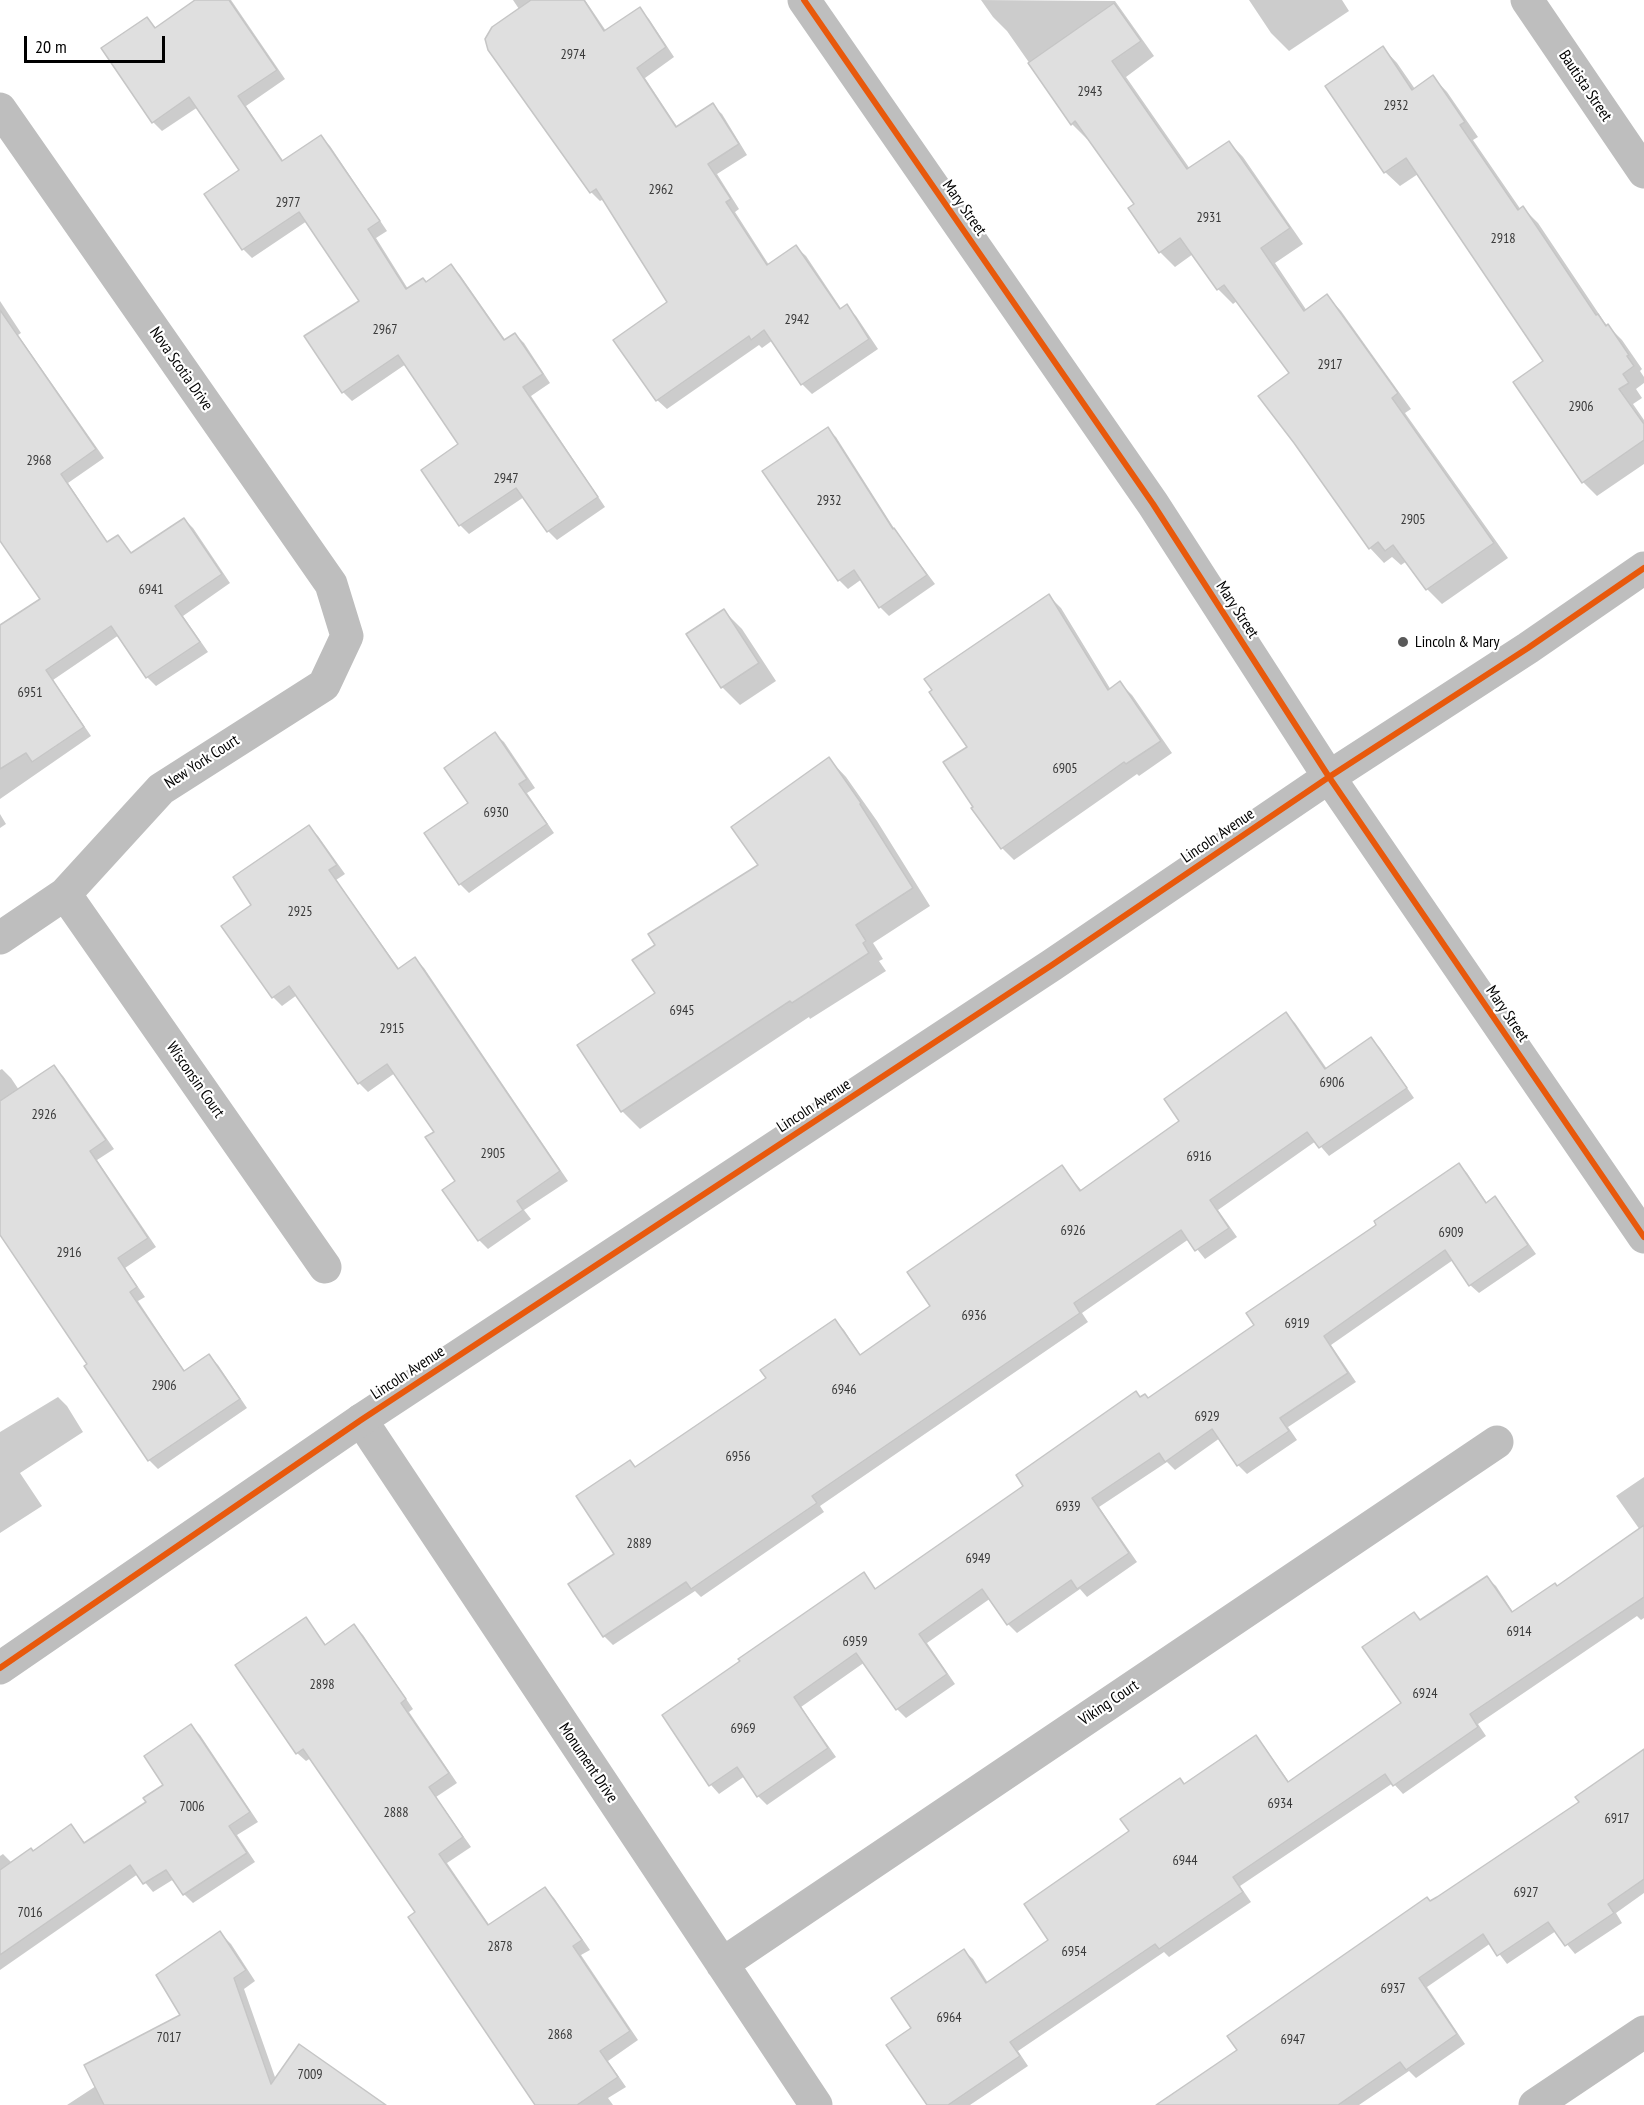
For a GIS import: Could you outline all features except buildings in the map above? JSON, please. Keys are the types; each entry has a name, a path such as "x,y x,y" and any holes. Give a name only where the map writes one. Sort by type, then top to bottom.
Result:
{"street":[{"name":"Mary Street","path":"804,0 1153,504 1329,777 1644,1237"},
{"name":"Bautista Street","path":"1527,0 1644,171"},
{"name":"Nova Scotia Drive","path":"0,109 330,584 347,636"},
{"name":"Lincoln Avenue","path":"0,1668 361,1420 1052,965 1329,777 1528,648 1644,568"},
{"name":"New York Court","path":"0,938 65,894 161,789 324,685 347,636"},
{"name":"Wisconsin Court","path":"65,894 325,1267"},
{"name":"Monument Drive","path":"361,1420 816,2105"},
{"name":"Viking Court","path":"722,1964 1497,1442"},
{"path":"1535,2105 1644,2032"}],"cycle path":[{"path":"804,0 1153,504 1329,777 1644,1237"},
{"path":"0,1668 361,1420 1052,965 1329,777 1528,648 1644,568"}],"place":[{"name":"Lincoln & Mary","path":"1403,642"}]}
